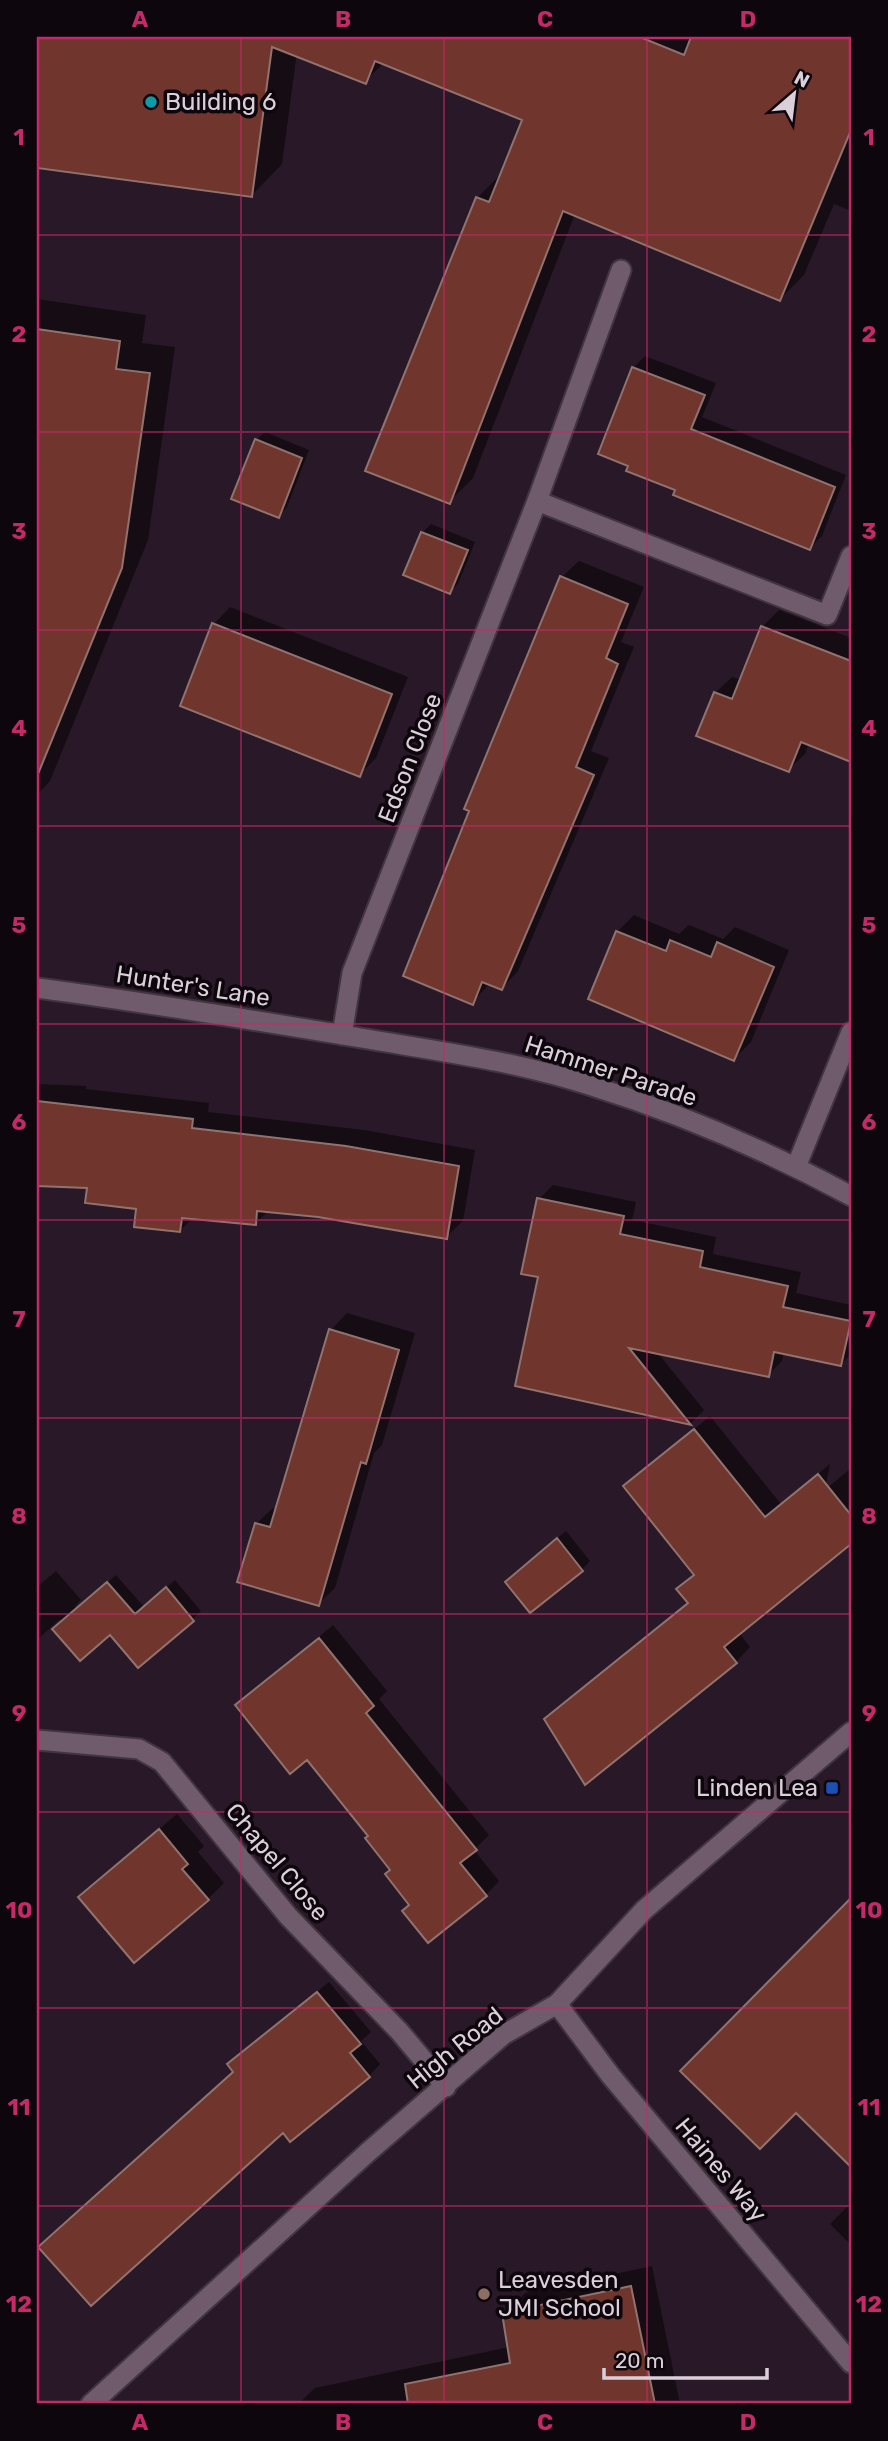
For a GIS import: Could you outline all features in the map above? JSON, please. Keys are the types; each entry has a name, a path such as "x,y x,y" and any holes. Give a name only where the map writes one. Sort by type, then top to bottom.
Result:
{"street":[{"name":"Edson Close","path":"342,1035 352,973 537,501 621,270"},
{"path":"537,501 827,615 851,556"},
{"name":"Hunter's Lane","path":"37,988 119,998 342,1035"},
{"path":"796,1167 851,1032"},
{"name":"Hammer Parade","path":"342,1035 508,1063 587,1084 677,1116 796,1167 851,1196"},
{"name":"High Road","path":"91,2404 367,2153 503,2035 557,2004 644,1910 851,1732"},
{"name":"Chapel Close","path":"37,1740 139,1749 162,1762 288,1916 400,2031 446,2087"},
{"name":"Haines Way","path":"557,2004 611,2076 851,2363"}],"building":[{"path":"37,37 640,37 684,55 691,37 851,37 851,130 780,301 563,211 450,504 365,471 476,197 489,202 522,120 375,61 366,84 272,47 252,197 37,168"},
{"path":"37,329 120,341 116,369 150,373 122,568 38,774"},
{"path":"632,367 705,395 691,429 835,487 810,550 673,495 675,490 626,471 628,466 598,454"},
{"path":"255,439 302,458 279,518 231,499"},
{"path":"421,532 468,550 450,594 403,575"},
{"path":"560,576 628,604 606,658 618,664 576,767 594,775 502,990 482,982 473,1005 403,976 469,811 464,809"},
{"path":"212,623 392,694 360,777 180,706"},
{"path":"761,626 851,661 851,762 801,742 789,772 696,736 714,692 732,699"},
{"path":"616,931 666,951 670,940 711,957 717,942 774,967 734,1061 588,999"},
{"path":"37,1101 193,1119 192,1128 346,1146 459,1166 447,1239 318,1217 257,1211 256,1225 182,1218 180,1232 134,1227 136,1209 85,1203 87,1188 37,1186"},
{"path":"537,1198 624,1216 620,1234 703,1251 700,1267 788,1286 783,1307 851,1321 841,1366 774,1352 769,1377 629,1348 691,1425 515,1386 538,1277 521,1274"},
{"path":"329,1329 399,1350 366,1464 361,1462 319,1606 237,1582 255,1523 270,1527"},
{"path":"694,1429 765,1517 818,1474 851,1515 851,1544 724,1647 737,1663 585,1785 544,1719 688,1603 676,1589 694,1575 623,1486"},
{"path":"557,1538 583,1571 530,1613 505,1582"},
{"path":"107,1582 135,1614 166,1587 194,1621 138,1668 110,1635 80,1661 52,1629"},
{"path":"319,1638 374,1706 366,1713 477,1850 460,1863 487,1896 428,1943 402,1911 409,1905 385,1874 390,1870 365,1838 368,1836 307,1760 290,1774 235,1705"},
{"path":"159,1829 188,1864 182,1869 209,1900 134,1963 78,1897"},
{"path":"851,1898 851,2167 796,2113 760,2149 680,2071"},
{"path":"317,1992 361,2044 350,2053 370,2077 290,2142 283,2133 91,2306 38,2247 233,2072 227,2064"},
{"path":"631,2286 655,2404 408,2404 405,2384 510,2363 502,2313"}],"place":[{"name":"Building 6","path":"151,102"},
{"name":"Linden Lea","path":"832,1788"},
{"name":"Leavesden JMI School","path":"484,2294"}]}
